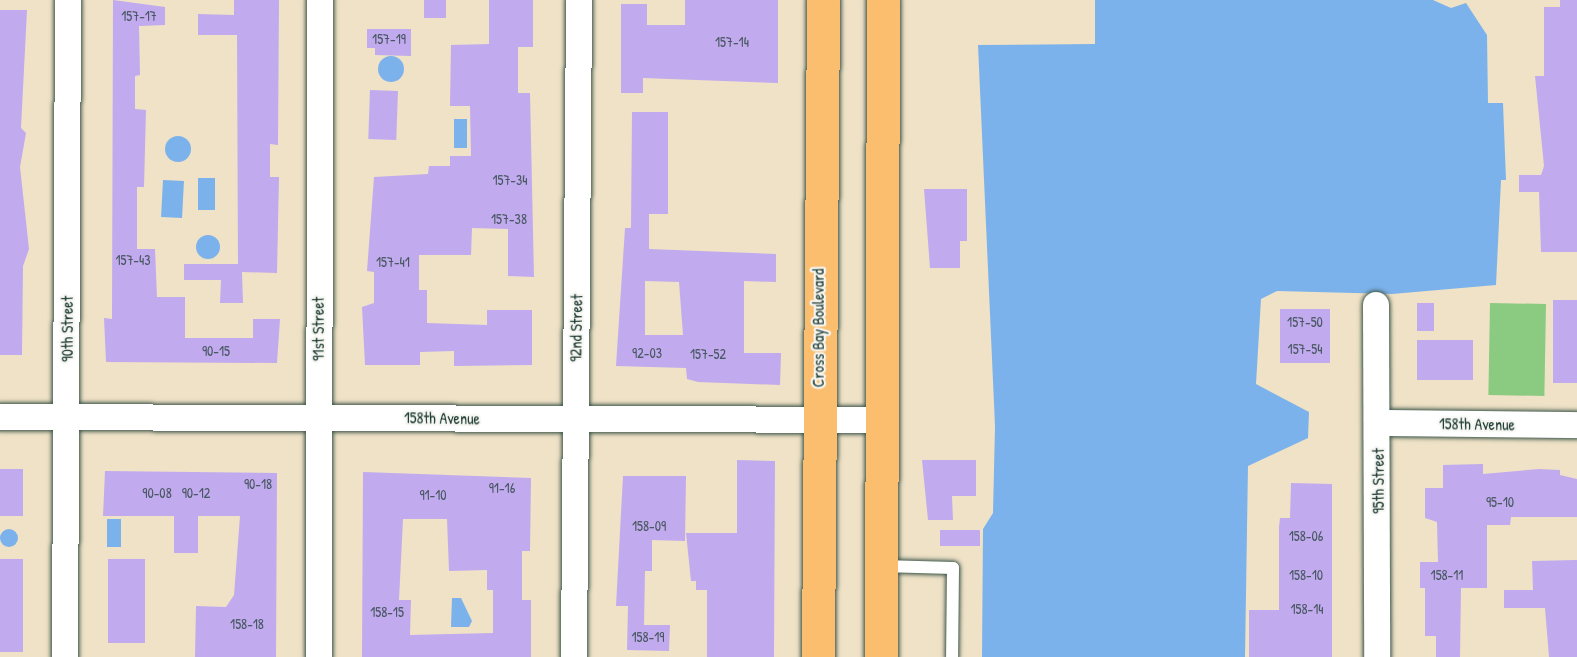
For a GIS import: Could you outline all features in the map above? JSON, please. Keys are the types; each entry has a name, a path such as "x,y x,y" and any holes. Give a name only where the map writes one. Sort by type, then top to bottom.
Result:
{"main road":[{"name":"Cross Bay Boulevard","path":"818,657 818,419 823,0"},
{"path":"881,657 884,420 883,0"}],"street":[{"name":"90th Street","path":"65,657 68,0"},
{"name":"91st Street","path":"319,657 320,0"},
{"name":"92nd Street","path":"574,657 579,0"},
{"name":"95th Street","path":"1376,305 1377,657"},
{"name":"158th Avenue","path":"0,417 884,420"},
{"name":"158th Avenue","path":"1378,423 1577,425"}],"lane":[{"path":"882,566 953,568 952,657"}],"green space":[{"path":"1490,303 1546,304 1544,396 1488,395"}],"water":[{"path":"1095,0 1433,0 1451,8 1466,3 1487,35 1488,103 1503,103 1506,180 1501,180 1496,285 1392,294 1277,291 1261,299 1256,384 1309,412 1308,438 1248,466 1245,657 982,657 983,529 993,513 995,426 978,45 1095,44"},
{"path":"391,56 400,60 404,69 400,78 391,82 382,78 378,69 382,60"},
{"path":"454,119 467,119 467,148 454,148"},
{"path":"178,136 187,140 191,149 187,158 178,162 169,158 165,149 169,140"},
{"path":"198,178 215,178 215,210 198,210"},
{"path":"163,180 184,181 182,218 161,217"},
{"path":"208,235 216,239 220,247 216,255 208,259 200,255 196,247 200,239"},
{"path":"107,519 121,519 121,547 107,547"},
{"path":"9,529 17,534 18,538 13,546 9,547 1,542 0,538 5,530"},
{"path":"452,598 461,598 472,621 469,627 451,627"}],"building":[{"path":"113,0 165,7 165,25 139,26 140,75 135,76 135,109 146,110 144,187 137,187 137,249 155,249 157,297 185,297 185,338 253,338 253,319 280,319 277,363 106,362 104,318 112,319"},
{"path":"234,0 279,0 278,145 270,144 270,177 279,177 277,273 242,272 243,303 220,303 221,280 184,280 184,264 238,264 237,35 198,35 198,14 234,15"},
{"path":"424,0 446,0 446,18 424,18"},
{"path":"489,0 533,0 533,47 518,47 518,93 530,93 534,277 508,276 508,229 472,228 471,255 419,255 419,290 427,290 427,323 487,325 487,310 532,310 532,365 454,366 454,351 420,352 420,365 365,365 362,307 374,303 374,272 367,271 374,177 428,174 429,166 450,166 450,156 471,156 470,106 450,106 451,45 489,44"},
{"path":"685,0 778,0 778,83 643,78 643,93 621,93 621,4 647,4 647,25 685,25"},
{"path":"1560,0 1577,0 1577,252 1541,252 1539,192 1519,192 1519,175 1541,175 1544,166 1535,76 1544,76 1544,7 1560,7"},
{"path":"0,10 27,10 21,128 26,133 20,167 29,249 23,266 22,355 0,355"},
{"path":"367,29 411,29 411,56 375,55 375,48 367,48"},
{"path":"370,90 398,91 396,140 368,139"},
{"path":"632,112 668,112 668,214 649,214 649,249 776,254 776,282 744,281 744,353 781,353 780,385 698,382 687,379 686,368 616,366 625,228 631,228","holes":["645,281 679,282 683,335 645,335"]},
{"path":"924,189 967,189 967,241 960,241 960,268 930,268"},
{"path":"1553,300 1577,300 1577,383 1553,383"},
{"path":"1417,303 1434,303 1434,331 1417,331"},
{"path":"1280,309 1330,309 1330,363 1280,363"},
{"path":"1417,340 1473,340 1473,380 1417,380"},
{"path":"737,460 775,461 774,657 707,657 707,590 696,590 696,581 691,581 686,533 737,533"},
{"path":"922,460 976,460 976,496 952,496 953,520 928,520"},
{"path":"1483,464 1483,474 1539,469 1560,470 1560,475 1577,479 1577,517 1511,517 1510,525 1487,525 1487,588 1461,588 1460,657 1436,657 1436,636 1425,636 1425,588 1420,588 1420,562 1438,562 1437,522 1425,518 1425,488 1443,488 1443,465"},
{"path":"0,469 23,469 23,516 0,516"},
{"path":"105,471 277,473 276,657 195,657 196,606 226,607 234,595 240,516 198,516 198,553 174,553 174,516 103,516"},
{"path":"363,472 531,478 530,551 522,551 522,600 531,600 531,657 362,657","holes":["403,519 447,519 449,571 487,570 487,590 493,590 493,633 410,635 411,600 399,600"]},
{"path":"623,476 686,476 685,541 652,540 652,571 645,571 644,625 670,625 669,651 627,650 628,606 616,606"},
{"path":"1291,483 1332,484 1332,657 1249,657 1249,610 1279,610 1279,527 1280,518 1290,518"},
{"path":"940,530 980,530 980,546 940,546"},
{"path":"0,559 23,559 23,652 0,652"},
{"path":"108,559 145,559 145,643 108,643"},
{"path":"1577,560 1577,657 1549,657 1545,608 1504,608 1504,590 1533,590 1532,561"}]}
